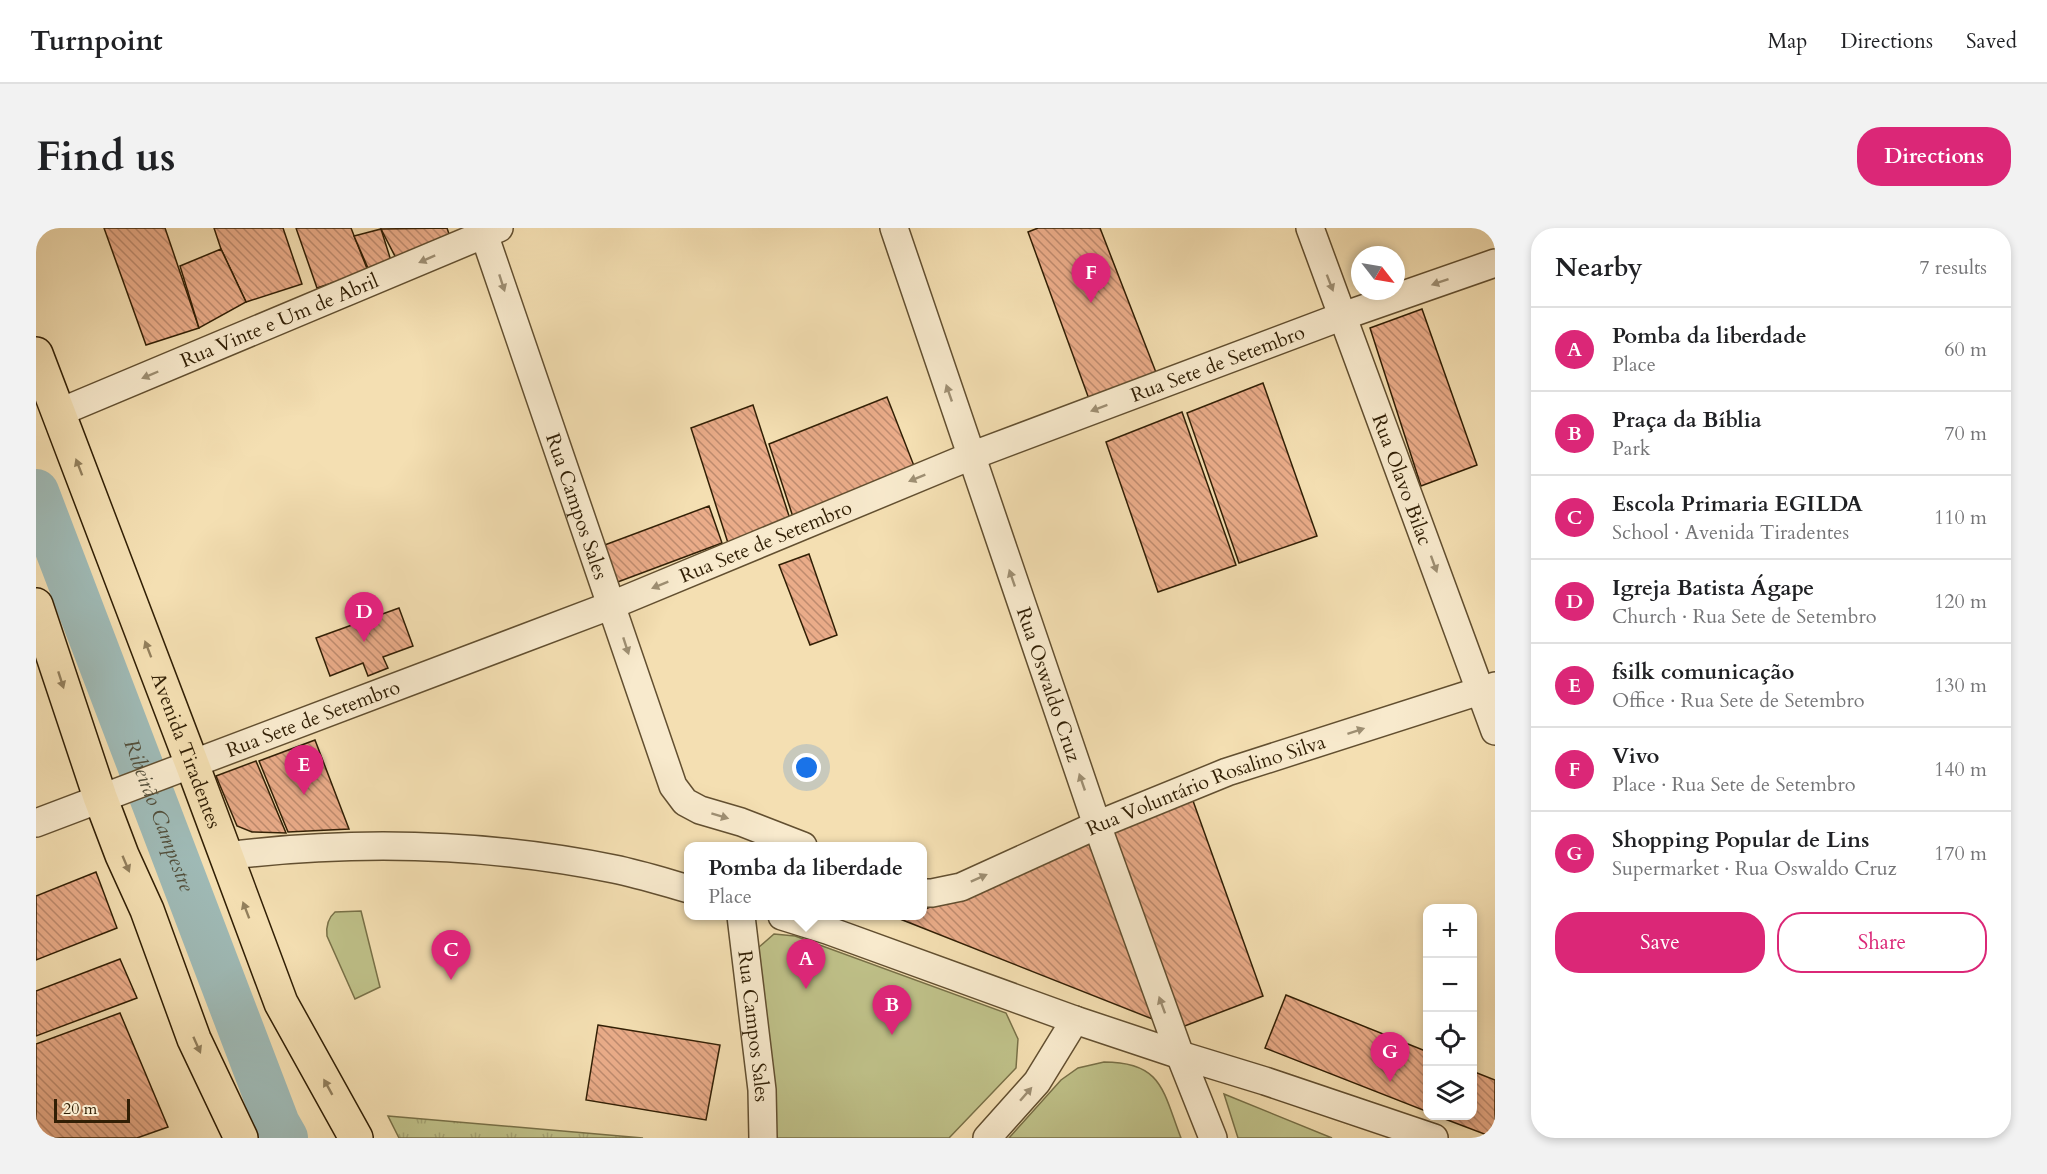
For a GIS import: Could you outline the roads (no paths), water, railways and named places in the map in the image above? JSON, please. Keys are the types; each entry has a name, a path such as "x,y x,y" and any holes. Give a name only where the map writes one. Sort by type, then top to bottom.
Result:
{"main road":[{"name":"Avenida Tiradentes","path":"36,354 182,768 225,856 281,1003 356,1138"},
{"path":"36,604 109,794 147,910 194,1040 241,1138"}],"street":[{"name":"Rua Oswaldo Cruz","path":"894,228 1096,825 1180,1055 1213,1138"},
{"name":"Rua Olavo Bilac","path":"1310,228 1488,688 1495,731"},
{"name":"Rua Vinte e Um de Abril","path":"58,413 489,230"},
{"name":"Rua Campos Sales","path":"489,230 534,384 612,605 672,786 685,802 700,810 741,822 793,842"},
{"name":"Rua Sete de Setembro","path":"36,823 612,605 971,456 1343,316 1495,263"},
{"name":"Rua Voluntário Rosalino Silva","path":"927,892 961,887 1096,825 1227,772 1488,688"},
{"path":"225,856 262,851 427,846 518,853 615,869 684,888"},
{"name":"Rua Campos Sales","path":"742,920 762,1090 763,1138"},
{"path":"797,920 1075,1020 1434,1138"},
{"path":"987,1138 1037,1082 1075,1020"}],"waterway":[{"name":"Ribeirão Campestre","path":"36,492 277,1124 285,1138"}],"place":[{"name":"Vivo","path":"1091,303"},
{"name":"Igreja Batista Ágape","path":"364,642"},
{"name":"fsilk comunicação","path":"304,795"},
{"name":"Escola Primaria EGILDA","path":"451,980"},
{"name":"Pomba da liberdade","path":"806,989"},
{"name":"Praça da Bíblia","path":"892,1035"},
{"name":"Shopping Popular de Lins","path":"1390,1082"}]}
